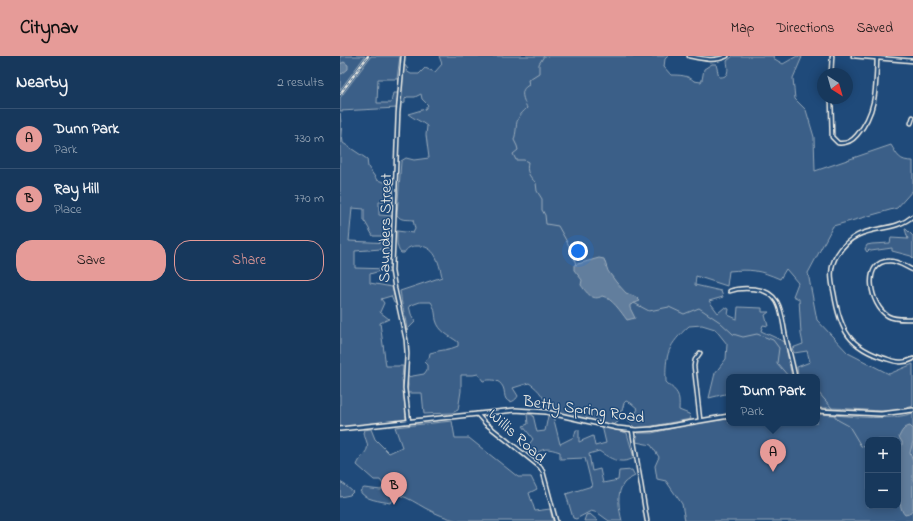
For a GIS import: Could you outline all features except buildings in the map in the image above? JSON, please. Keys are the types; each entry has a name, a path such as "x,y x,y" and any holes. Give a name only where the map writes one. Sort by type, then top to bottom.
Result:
{"street":[{"name":"Saunders Street","path":"402,56 398,114 392,267 406,340 407,354 405,388 409,422"},
{"path":"690,56 711,60 727,56"},
{"path":"831,68 832,56"},
{"path":"853,56 877,58 884,57 913,61"},
{"path":"831,104 832,137 838,143 848,142 863,128 872,112 874,104 877,58"},
{"path":"911,123 913,117"},
{"path":"913,216 902,223 868,231 855,236 836,256 831,274 840,321 846,334 854,342 875,356 892,361 903,362 913,358"},
{"path":"913,270 893,262 886,261 879,264 875,268 871,280 874,298 882,312 893,318 913,319"},
{"path":"730,291 744,288 759,289 770,293 775,298 780,310 794,374"},
{"path":"700,353 695,360 694,366 700,420"},
{"name":"Betty Spring Road","path":"340,429 515,410 536,411 632,430 653,429 726,416"},
{"path":"820,410 881,414 913,410"},
{"name":"Willis Road","path":"477,414 485,423 540,467 543,472 556,521"},
{"path":"632,430 647,521"}],"shaded area":[{"path":"340,56 365,56 340,90 340,73 342,73"},
{"path":"371,56 400,56 397,79 378,79 377,103 391,103 393,93 398,93 397,108 340,111 340,98"},
{"path":"439,56 668,56 665,59 664,67 671,75 683,76 694,81 701,82 704,69 712,64 716,64 719,77 725,76 728,72 727,61 733,56 774,56 773,58 783,64 797,56 802,57 793,78 795,99 806,110 814,137 815,171 891,145 899,157 905,160 913,161 913,190 897,208 833,226 808,273 817,320 848,353 889,374 913,364 913,406 890,411 820,408 820,374 798,374 797,367 810,362 807,351 794,353 792,348 803,344 799,299 793,296 798,283 786,269 780,279 755,271 729,271 727,286 696,276 695,285 721,291 723,297 709,301 718,313 725,307 729,309 728,315 737,319 738,307 762,308 762,312 769,312 765,315 768,326 763,325 761,331 785,342 791,374 726,374 726,394 709,398 715,373 726,359 727,344 715,329 702,325 689,326 676,339 669,351 666,364 666,382 677,394 679,400 679,410 689,414 691,419 636,429 628,420 634,416 638,409 626,401 622,411 618,412 618,422 613,425 549,410 541,395 529,383 513,388 518,396 509,402 506,399 503,387 499,382 491,380 483,381 478,374 461,375 461,391 458,410 452,413 424,414 422,393 407,393 407,377 424,374 427,370 427,365 424,362 429,358 430,353 458,346 458,342 445,333 437,324 434,308 431,302 420,302 409,306 415,322 407,330 400,291 442,277 438,260 428,248 423,246 412,246 404,253 399,251 397,231 413,233 415,229 413,220 402,219 397,215 401,161 406,158 414,160 429,158 426,135 427,126 408,114 425,109 428,105 422,99 421,94 415,97 407,97 405,99 405,103 403,104 400,100 404,64 408,69 406,71 411,74 419,74 425,68 435,72 442,64"},
{"path":"344,62 348,65 348,69 342,74 340,73 340,64"},
{"path":"340,113 343,143 367,159 368,167 377,180 391,184 392,201 379,202 379,215 392,216 391,236 373,236 364,220 364,209 352,208 349,241 390,243 390,261 381,249 355,251 355,268 390,269 390,273 383,270 370,274 370,283 392,287 396,303 394,303 391,296 381,299 384,303 380,312 389,319 380,323 386,366 403,366 402,378 406,419 401,421 340,428"},
{"path":"905,229 913,236 913,258 911,256 892,251 892,248 869,250 867,252 865,249 867,245 890,243 891,238 908,239"},
{"path":"599,258 604,259 608,271 626,293 636,297 640,301 630,305 635,318 627,320 609,299 602,296 599,298 593,297 587,293 581,285 582,280 574,270 574,265"},
{"path":"913,413 913,521 685,521 682,504 666,481 657,479 655,466 659,457 651,445 636,442 638,433 652,433 700,422 726,419 726,426 820,426 820,414 879,418 903,416"},
{"path":"527,414 533,415 537,432 545,431 548,416 553,416 560,444 574,437 576,430 579,430 579,442 593,436 595,446 606,443 602,426 627,433 634,458 620,461 612,459 599,451 589,454 592,471 600,469 603,483 618,480 619,471 632,470 635,476 624,483 621,487 619,506 622,521 609,521 598,513 591,511 576,519 573,518 566,494 592,486 585,458 560,459 560,452 549,449 540,451 533,456 525,450 533,439 523,426 528,424"},
{"path":"452,421 455,438 469,438 518,477 531,477 537,489 529,493 535,511 550,509 553,521 458,521 437,514 399,495 390,503 373,500 362,494 360,491 364,488 381,490 384,485 380,480 374,480 357,465 367,448 366,439 363,433 364,430 371,429 375,439 389,453 402,447 395,427"},
{"path":"910,426 913,429 913,441 910,453 913,462 913,509 909,514 905,515 901,507 902,442 901,437 899,437 904,429"},
{"path":"340,482 353,492 350,495 340,497"},
{"path":"590,514 598,521 584,521 586,515"}],"waterway":[{"path":"544,56 539,64 539,73 528,80 529,85 523,92 523,99 527,108 519,117 517,123 514,140 518,150 513,154 516,160 524,160 528,162 527,169 536,183 537,191 542,199 542,210 545,215 546,224 558,226 572,251 576,265"},
{"path":"634,303 649,311 669,307 684,314 699,308 720,322 733,334 743,337 757,334 773,340 779,348 777,363 786,374"},
{"path":"820,394 832,408 832,410"},
{"path":"833,414 838,420 849,426 861,446 865,447"}],"railway":[{"path":"340,94 368,56"}],"place":[{"name":"Dunn Park","path":"773,472"},
{"name":"Ray Hill","path":"394,505"}]}
